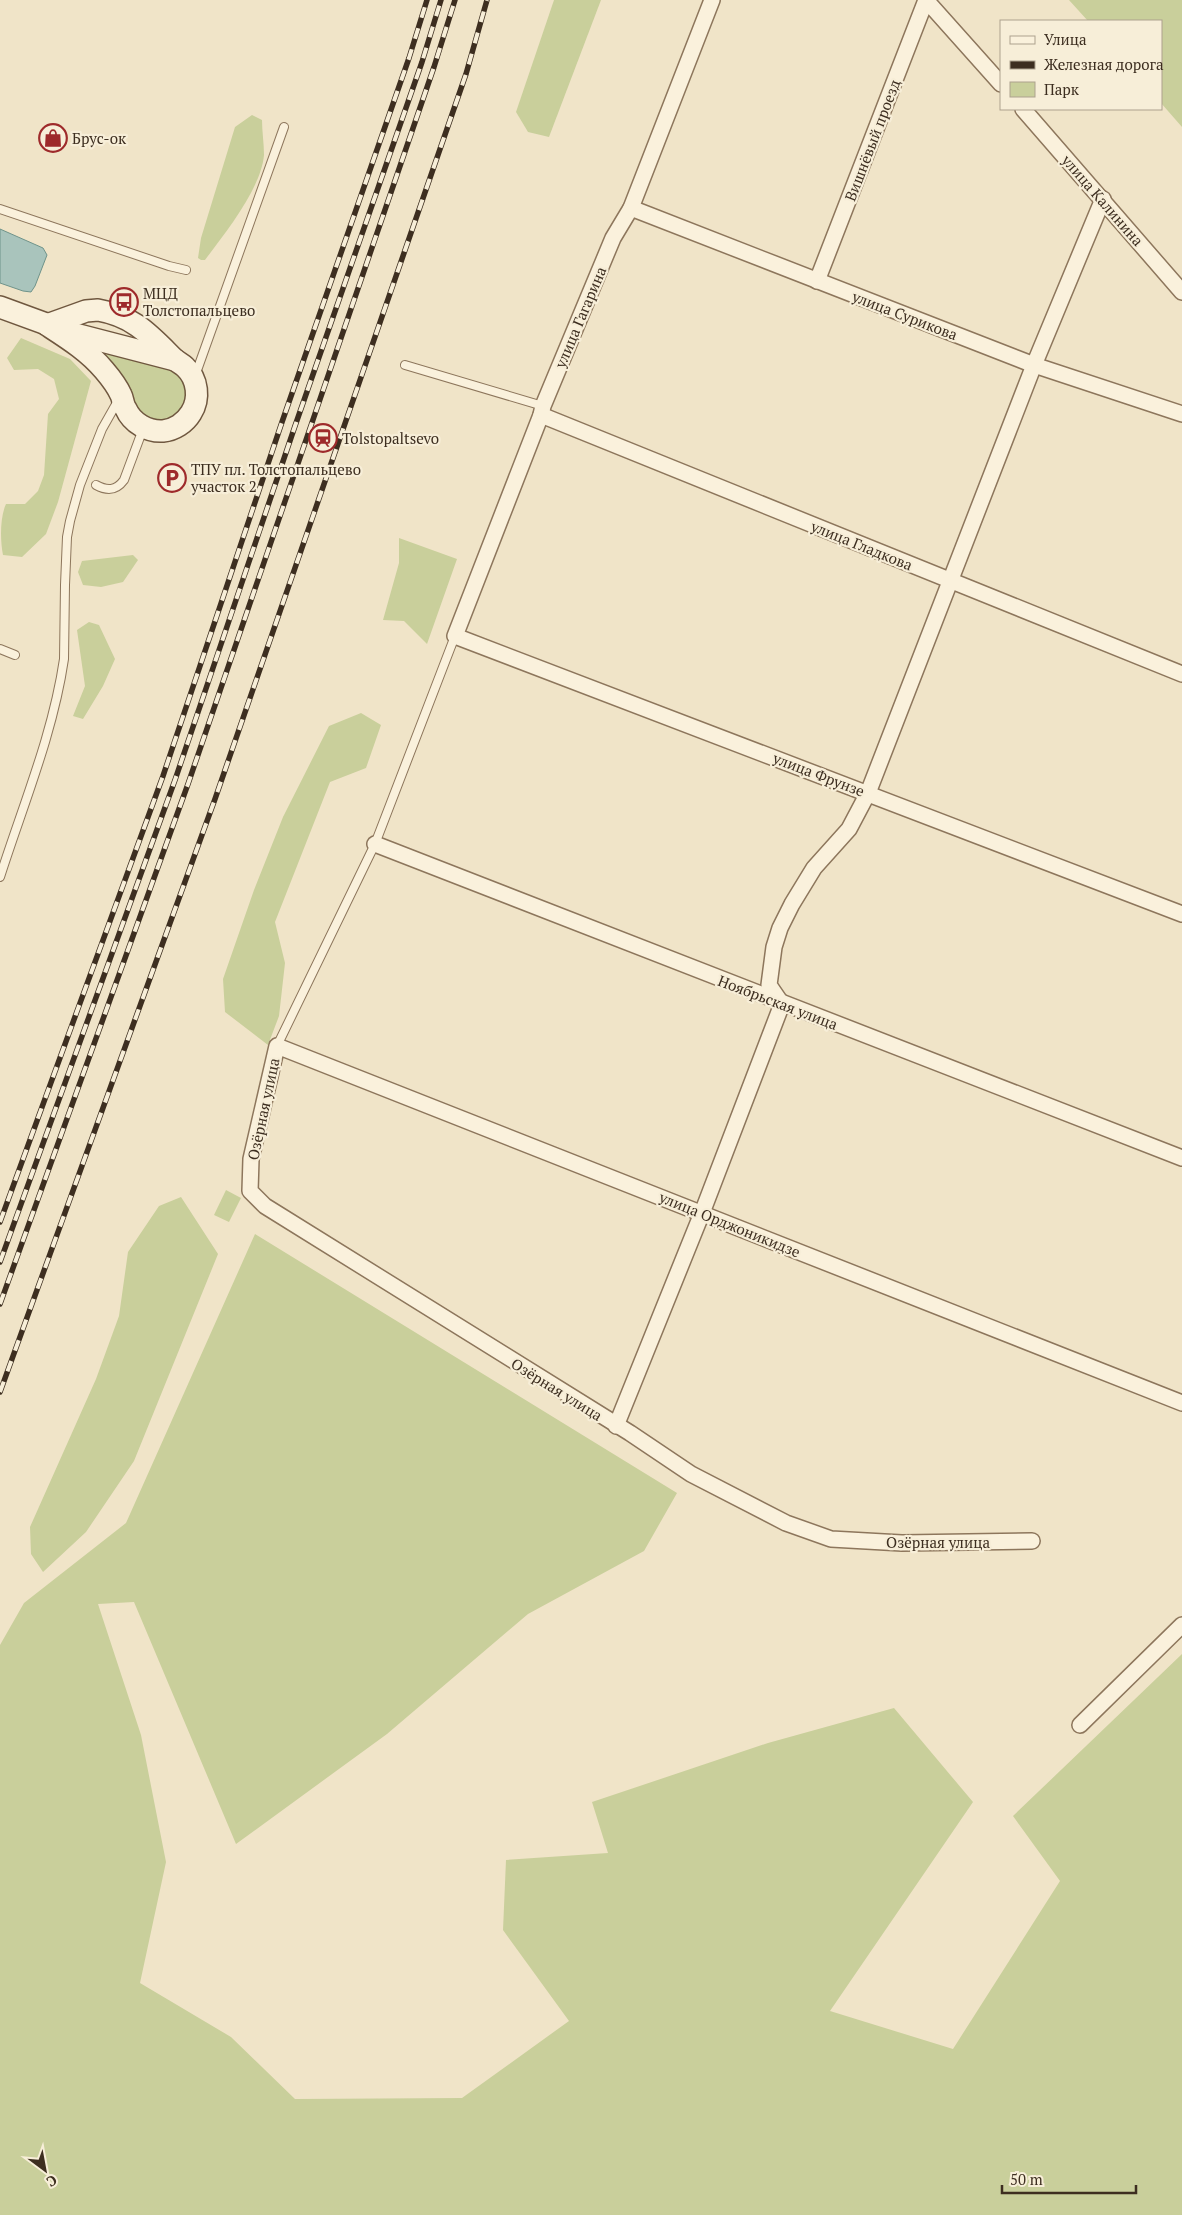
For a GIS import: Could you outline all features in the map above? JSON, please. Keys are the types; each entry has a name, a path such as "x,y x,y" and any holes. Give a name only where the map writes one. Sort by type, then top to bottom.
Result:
{"street":[{"name":"улица Гагарина","path":"455,636 542,410 613,238 630,208 712,0"},
{"path":"926,0 1000,83"},
{"name":"Вишнёвый проезд","path":"817,281 926,0"},
{"name":"улица Калинина","path":"1024,110 1182,292"},
{"path":"616,1426 702,1213 782,1004 768,985 774,947 780,928 804,883 814,868 849,829 868,793 949,580 1034,365 1103,199"},
{"name":"улица Сурикова","path":"630,208 1034,365 1182,414"},
{"path":"0,307 46,325 175,360"},
{"path":"98,310 111,312 147,331 185,368 194,381 197,393 196,402 187,419 171,429 162,431 144,428 129,415 122,396 104,370 91,357 46,325 98,310"},
{"name":"улица Гладкова","path":"542,410 949,580 1182,674"},
{"name":"улица Фрунзе","path":"455,636 1182,914"},
{"name":"Ноябрьская улица","path":"375,844 782,1004 1182,1158"},
{"name":"улица Орджоникидзе","path":"277,1046 1182,1403"},
{"name":"Озёрная улица","path":"277,1046 251,1159 250,1190 264,1206 630,1433 691,1474 786,1524 831,1539 902,1543 1032,1541"},
{"path":"1080,1725 1182,1625"}],"lane":[{"path":"194,381 284,126"},
{"path":"0,209 186,270"},
{"path":"405,365 542,410"},
{"path":"0,877 41,755 60,683 64,659 67,537 74,504 102,429 122,396"},
{"path":"96,485 107,489 119,487 124,480 144,428"},
{"path":"277,1046 375,844 455,636"},
{"path":"0,650 15,655"}],"green space":[{"path":"554,0 601,0 549,137 528,132 516,112"},
{"path":"1069,0 1182,0 1182,127 1162,104 1162,20 1087,20"},
{"path":"252,115 262,120 264,155 261,168 249,196 232,224 205,260 201,260 198,258 201,238 235,127"},
{"path":"21,338 70,359 91,381 58,502 46,534 22,557 3,555 1,536 3,515 6,504 25,504 38,491 44,475 48,414 59,399 54,379 38,369 14,370 7,358"},
{"path":"89,346 181,371 186,376 189,403 171,421 146,421"},
{"path":"399,538 457,559 427,644 404,621 383,620 399,563"},
{"path":"133,555 138,560 123,582 101,587 83,585 78,572 82,561"},
{"path":"89,622 99,625 115,659 103,686 83,719 73,716 85,686 77,630"},
{"path":"361,713 381,725 366,768 330,782 275,922 285,963 279,1016 268,1045 225,1012 223,979 254,890 283,817 329,726"},
{"path":"226,1190 241,1198 229,1222 214,1215"},
{"path":"181,1197 218,1254 134,1461 86,1532 43,1572 31,1554 30,1527 96,1379 119,1316 128,1252 159,1206"},
{"path":"255,1234 677,1493 644,1551 528,1614 387,1734 236,1844 134,1602 98,1604 141,1735 166,1862 140,1983 231,2037 295,2099 462,2098 569,2021 503,1930 506,1860 608,1853 592,1802 768,1743 894,1708 973,1802 830,2011 953,2049 1060,1881 1013,1816 1182,1654 1182,2215 0,2215 0,1645 24,1603 126,1523"}],"water":[{"path":"0,229 43,248 47,255 31,292 0,283"}],"railway":[{"path":"0,1222 163,776 282,422 409,58 427,0"},
{"path":"0,1262 175,780 295,426 422,62 441,0"},
{"path":"0,1304 188,784 434,67 455,0"},
{"path":"0,1392 215,799 466,74 487,0"}],"place":[{"name":"Брус-ок","path":"53,138"},
{"name":"МЦД Толстопальцево","path":"124,302"},
{"name":"Tolstopaltsevo","path":"323,438"},
{"name":"ТПУ пл. Толстопальцево участок 2","path":"172,478"}]}
